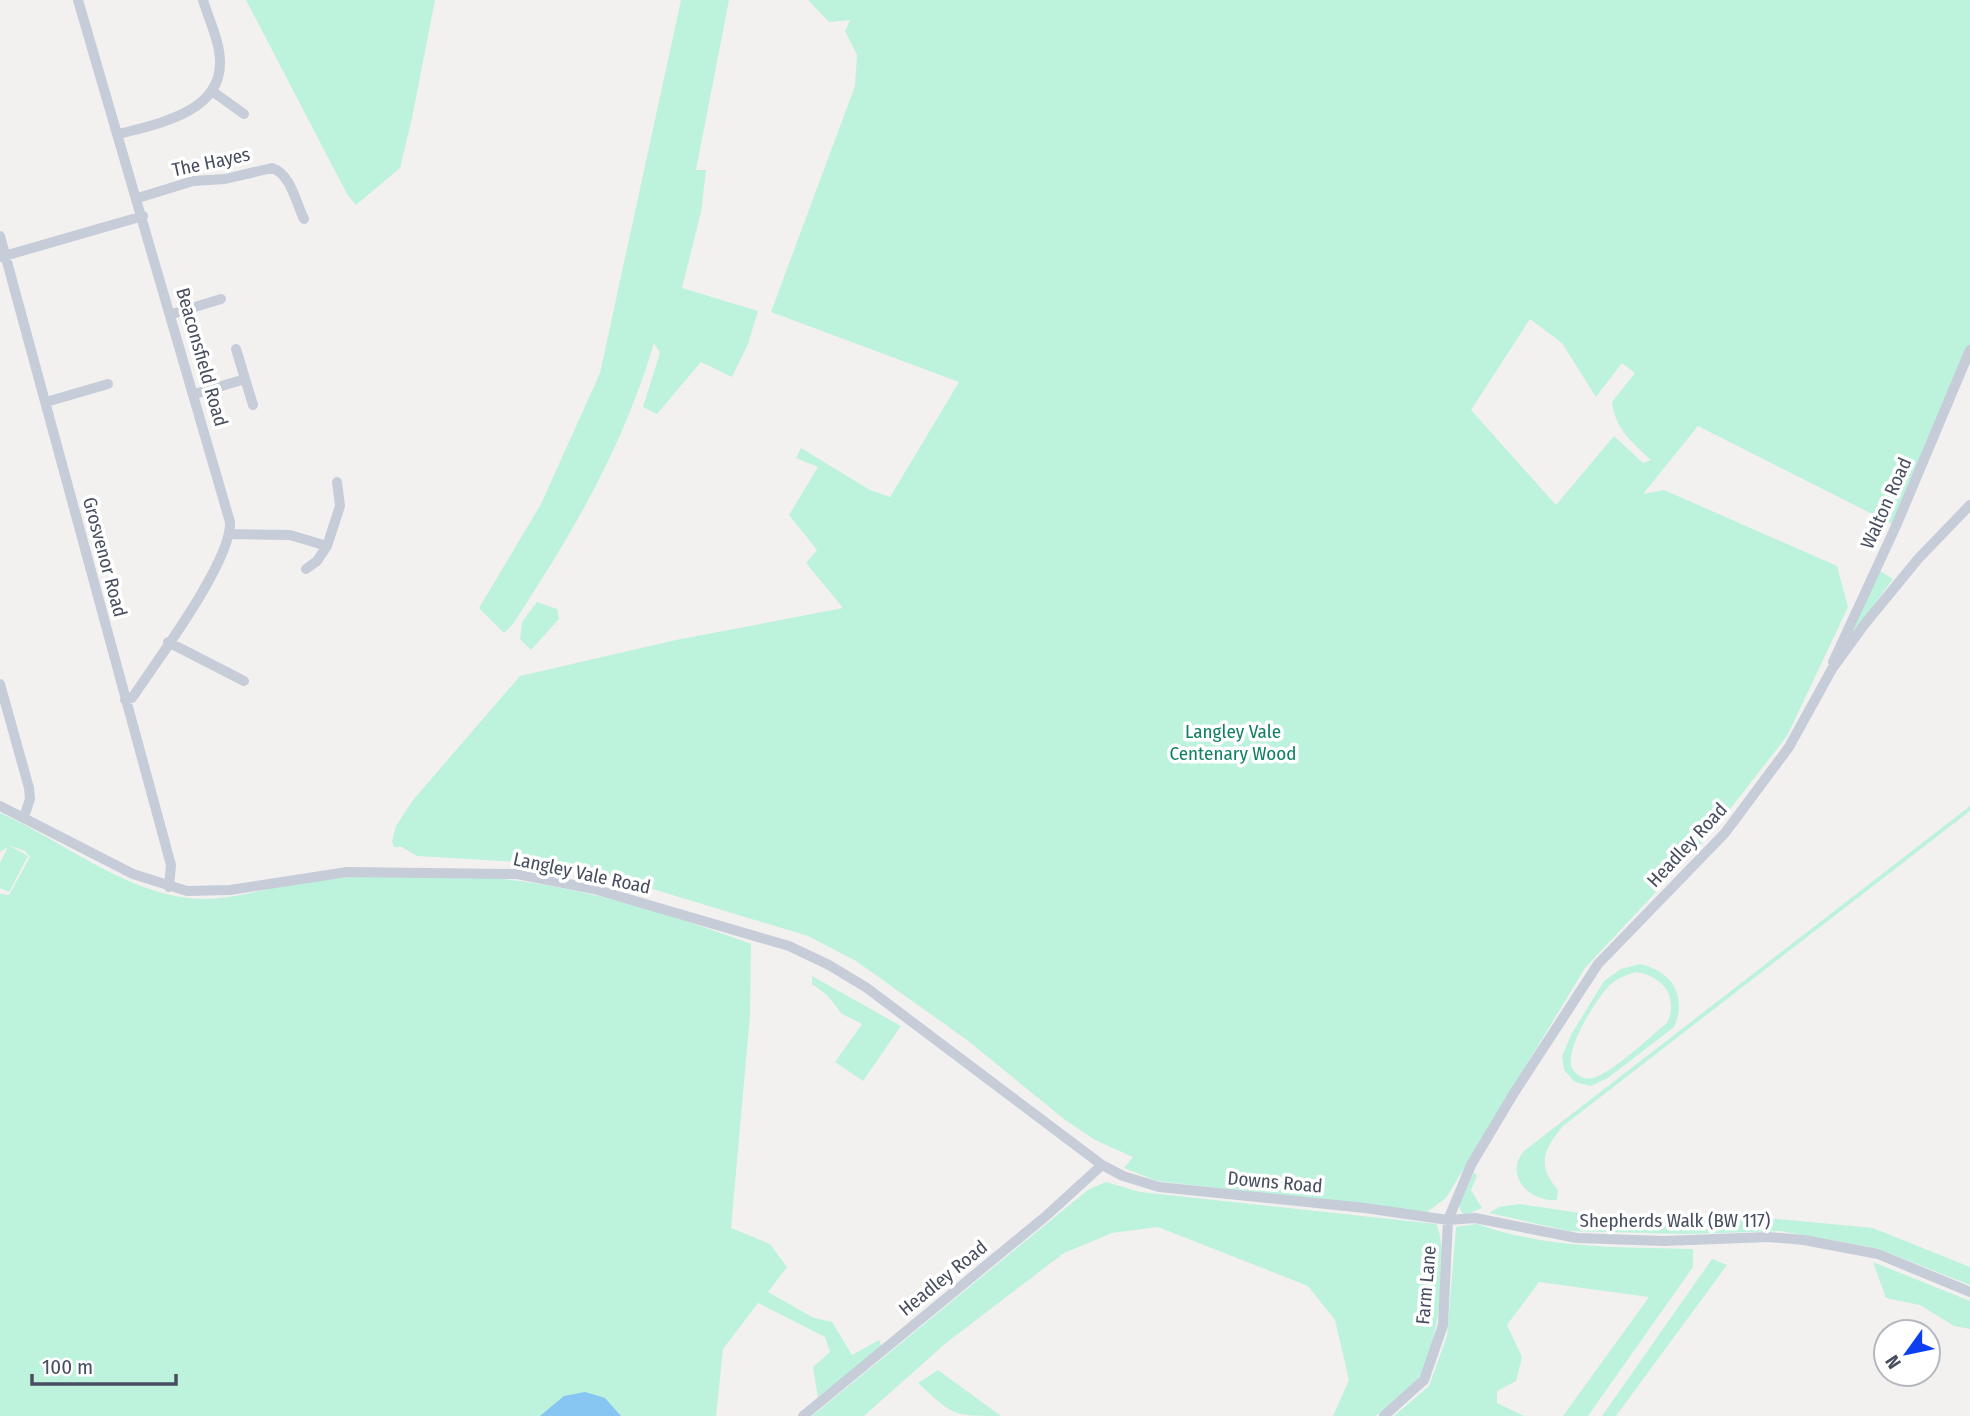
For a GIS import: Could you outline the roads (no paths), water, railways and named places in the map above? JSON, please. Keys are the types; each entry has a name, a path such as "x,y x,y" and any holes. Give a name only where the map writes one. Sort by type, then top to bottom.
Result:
{"street":[{"name":"Beaconsfield Road","path":"78,0 227,505 231,534"},
{"path":"119,134 191,111 212,92 220,62 203,0"},
{"path":"212,92 244,114"},
{"name":"The Hayes","path":"138,198 193,181 225,179 272,167 278,169 288,182 304,219"},
{"path":"3,256 143,216"},
{"name":"Grosvenor Road","path":"0,236 3,256 46,402 171,865 169,887"},
{"path":"172,314 221,299"},
{"path":"236,349 253,405"},
{"name":"Walton Road","path":"1832,669 1834,656 1896,526 1970,350"},
{"path":"195,394 245,379"},
{"path":"46,402 108,384"},
{"path":"306,569 317,561 327,546 340,506 337,482"},
{"name":"Headley Road","path":"1448,1220 1471,1165 1598,964 1726,833 1789,747 1832,669 1893,588 1970,505"},
{"path":"125,700 132,698 168,642 219,562 231,534 290,535 327,546"},
{"path":"168,642 244,681"},
{"path":"0,684 29,788 30,799 24,817"},
{"name":"Langley Vale Road","path":"0,806 133,874 169,887 200,892 230,890 347,872 487,872 565,883 789,946 848,976 1016,1097 1102,1165"},
{"name":"Headley Road","path":"803,1416 1046,1216 1102,1165"},
{"name":"Downs Road","path":"1102,1165 1122,1176 1159,1188 1366,1208 1448,1220"},
{"name":"Shepherds Walk (BW 117)","path":"1448,1220 1492,1220 1543,1233 1577,1238 1664,1241 1769,1237 1861,1250 1970,1292"},
{"name":"Farm Lane","path":"1384,1416 1424,1380 1443,1325 1448,1220"}],"water":[{"path":"585,1392 605,1398 621,1416 540,1416 564,1396"}],"park label":[{"name":"Langley Vale Centenary Wood","path":"1233,742"}]}
